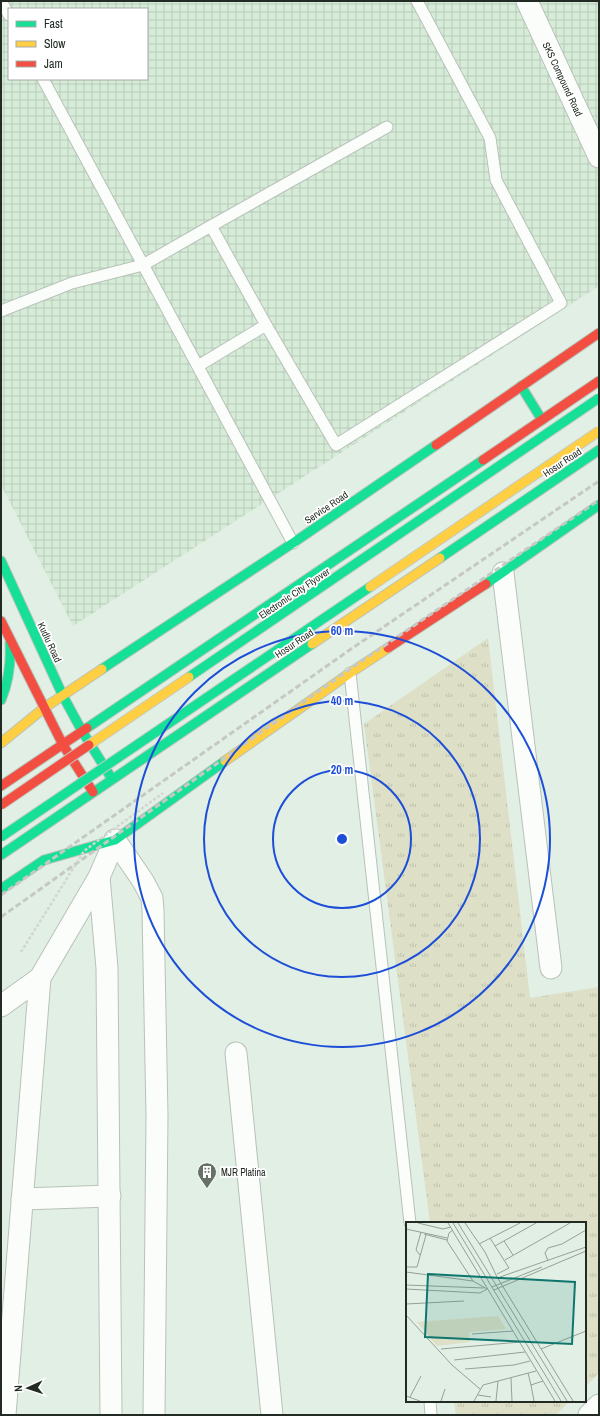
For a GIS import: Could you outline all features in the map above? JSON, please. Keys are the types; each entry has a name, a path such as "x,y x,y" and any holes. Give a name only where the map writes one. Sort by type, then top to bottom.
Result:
{"main road":[{"name":"Service Road","path":"1,743 44,708 293,543 599,333"},
{"path":"1,786 599,381"},
{"path":"521,386 542,420"},
{"name":"Electronic City Flyover","path":"1,805 599,398"},
{"path":"1,836 599,431"},
{"name":"Hosur Road","path":"1,855 599,450"},
{"path":"1,890 44,860 115,840 350,673 503,573 599,505"},
{"name":"Kudlu Road","path":"1,561 63,696 82,731 112,779"},
{"path":"1,622 63,745 93,792"},
{"path":"1,700 6,690 11,668 10,640"}],"street":[{"name":"SKS Compound Road","path":"527,1 599,157"},
{"path":"503,573 551,968"},
{"path":"1,1006 40,978 99,877 115,840"},
{"path":"115,840 143,881 152,898 153,910 156,1116 154,1415"},
{"path":"99,877 107,968 111,1415"},
{"path":"5,1415 40,978"},
{"path":"236,1053 272,1415"},
{"path":"22,1199 110,1196"},
{"path":"589,1415 599,1405"}],"lane":[{"path":"1,1 8,13"},
{"path":"211,226 266,326 336,445 561,303 496,180 490,138 417,1"},
{"path":"44,80 293,543"},
{"path":"1,311 72,283 143,265 386,126"},
{"path":"198,366 266,326"},
{"path":"350,673 410,1222"},
{"path":"430,1402 431,1415"}],"path":[{"path":"21,952 84,851 163,793"}],"shaded area":[{"path":"1,1 599,1 599,286 73,626 1,485"}],"green space":[{"path":"488,638 530,998 599,987 599,1373 586,1386 586,1222 430,1222 364,724"},
{"path":"454,1402 569,1402 556,1415 456,1415"}],"railway":[{"path":"1,895 351,649 599,481"},
{"path":"1,917 353,667 599,500"}],"traffic: fast":[{"path":"521,386 542,420"},
{"path":"189,677 599,398"},
{"path":"102,669 293,543 436,445"},
{"path":"440,558 599,450"},
{"path":"87,728 483,460"},
{"path":"486,584 599,505"},
{"path":"1,561 63,696 82,731 112,779"},
{"path":"1,837 370,587"},
{"path":"1,700 9,672 10,643"},
{"path":"1,855 312,644"},
{"path":"1,889 44,860 115,840 225,761"}],"traffic: slow":[{"path":"370,587 599,431"},
{"path":"312,644 440,558"},
{"path":"225,761 388,648"},
{"path":"1,743 44,708 102,669"},
{"path":"89,745 189,677"}],"traffic: jam":[{"path":"436,445 599,333"},
{"path":"483,460 599,381"},
{"path":"388,648 486,584"},
{"path":"1,621 63,745 93,792"},
{"path":"1,786 87,728"},
{"path":"1,805 89,745"}],"place":[{"name":"MJR Platina","path":"207,1189"}]}
